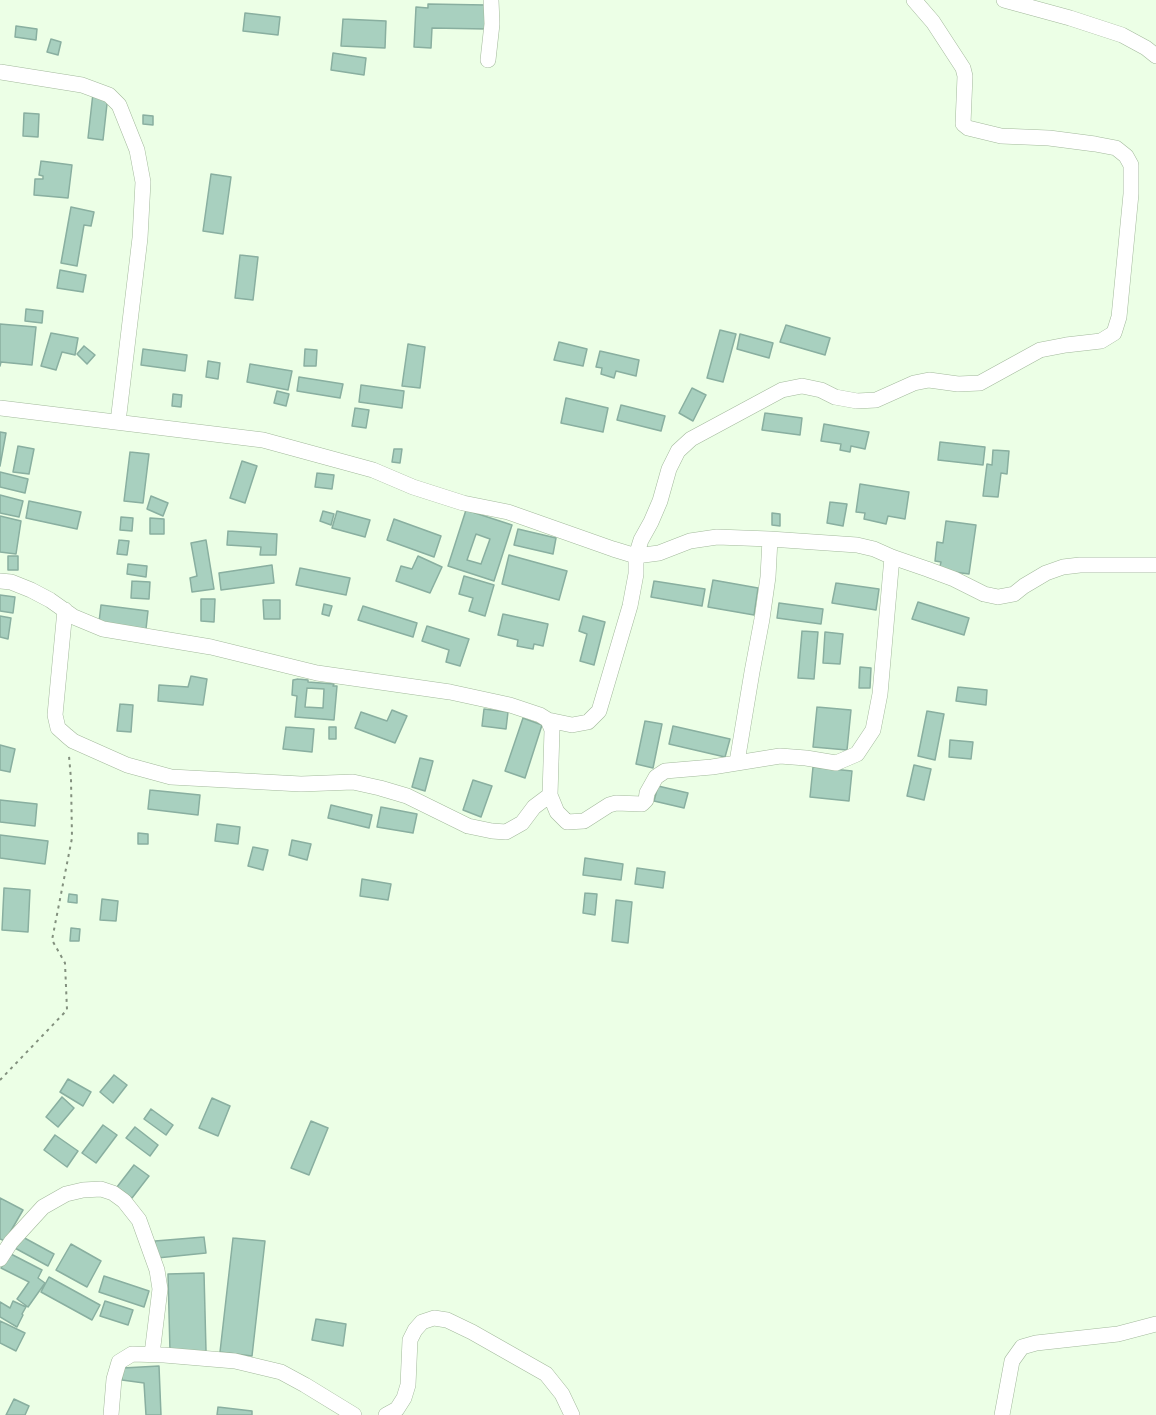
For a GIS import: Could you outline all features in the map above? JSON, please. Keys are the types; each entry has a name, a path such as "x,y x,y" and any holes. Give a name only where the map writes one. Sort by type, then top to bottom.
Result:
{"street":[{"path":"488,60 492,24 491,0"},
{"path":"0,581 11,582 31,590 74,617 103,629 211,647 317,673 450,692 510,705 548,720 572,725 588,722 599,711 632,597 636,556 641,540 660,501 669,469 678,451 691,439 782,390 802,386 857,402 876,400 914,383 929,380 958,384 980,383 1040,350 1101,341 1114,333 1119,317 1131,194 1131,165 1126,156 1116,148 1095,144 1048,138 1001,136 968,128 963,124 965,76 963,68 933,22 914,0"},
{"path":"1004,0 1061,7 1122,35 1156,56"},
{"path":"0,72 82,85 109,94 119,105 137,150 143,182 140,238 118,422"},
{"path":"0,408 263,440 373,470 413,487 463,503 508,512 636,556 659,553 690,541 717,537 770,538 857,545 874,549 954,579 984,594 998,597 1014,594 1046,573 1064,567 1156,565"},
{"path":"737,762 762,618 768,577 770,538"},
{"path":"548,720 552,730 550,795 556,812 567,822 584,821 616,803 642,804 656,777 665,771 712,767 780,756 836,763 857,754 873,730 880,694 892,557"},
{"path":"64,610 55,715 58,728 67,736 127,765 171,777 301,784 353,782 407,796 468,826 506,832 522,823 534,807 550,795"},
{"path":"0,1259 11,1242 43,1207 66,1194 83,1190 101,1189 113,1193 124,1201 140,1220 157,1270 160,1289 152,1354"},
{"path":"386,1415 397,1409 404,1398 408,1385 410,1340 422,1322 434,1318 447,1320 472,1332 546,1374 562,1394 572,1415"},
{"path":"1002,1415 1012,1361 1022,1347 1036,1343 1118,1334 1156,1324"},
{"path":"111,1415 114,1379 119,1362 132,1354 235,1361 281,1372 354,1415"}],"path":[{"path":"0,1080 68,1010 64,963 52,940 72,838 71,779 67,736"}],"building":[{"path":"428,4 486,5 486,29 432,28 431,48 414,47 416,7 428,8"},
{"path":"245,13 280,17 278,35 243,31"},
{"path":"343,19 386,21 385,48 341,46"},
{"path":"16,26 37,29 36,40 15,37"},
{"path":"51,39 61,42 58,55 47,52"},
{"path":"333,53 366,58 364,75 331,70"},
{"path":"93,93 108,95 103,140 88,138"},
{"path":"24,113 39,114 38,137 23,136"},
{"path":"143,115 153,116 153,125 143,124"},
{"path":"41,161 72,165 68,198 34,195 35,179 43,179 43,176 39,175"},
{"path":"211,174 231,177 223,234 203,231"},
{"path":"71,207 94,212 91,226 84,225 77,266 61,263"},
{"path":"240,255 258,257 253,300 235,298"},
{"path":"60,270 86,275 83,292 57,288"},
{"path":"26,309 43,311 42,323 25,321"},
{"path":"0,324 36,327 32,365 1,362 0,366"},
{"path":"786,325 830,338 825,355 780,342"},
{"path":"720,330 736,334 723,382 707,378"},
{"path":"51,333 78,338 75,355 62,352 56,370 41,366"},
{"path":"740,334 773,343 769,358 737,349"},
{"path":"559,342 587,349 583,366 554,360"},
{"path":"408,344 425,347 420,388 402,386"},
{"path":"84,346 95,355 87,364 77,354"},
{"path":"143,349 187,355 185,371 141,365"},
{"path":"305,349 317,350 316,366 304,366"},
{"path":"600,351 639,360 636,376 616,371 614,378 601,374 602,368 596,367"},
{"path":"208,361 220,363 218,379 206,377"},
{"path":"250,364 292,371 288,390 247,382"},
{"path":"299,377 343,384 340,398 297,391"},
{"path":"361,385 404,391 402,408 359,402"},
{"path":"692,388 706,395 693,421 679,413"},
{"path":"277,391 289,394 286,406 274,403"},
{"path":"173,394 182,395 181,407 172,406"},
{"path":"566,398 608,408 603,432 561,423"},
{"path":"621,405 665,416 661,431 617,420"},
{"path":"355,408 369,410 366,428 352,426"},
{"path":"765,413 802,418 800,435 762,430"},
{"path":"824,424 869,432 865,449 851,446 850,452 840,450 841,444 821,441"},
{"path":"0,432 6,433 0,466"},
{"path":"940,442 985,447 983,465 938,460"},
{"path":"18,446 34,449 29,474 13,472"},
{"path":"394,449 402,449 400,463 392,462"},
{"path":"993,450 1009,451 1007,474 1001,473 998,497 983,496 987,464 992,465"},
{"path":"130,452 149,454 143,503 124,501"},
{"path":"242,461 257,466 245,503 230,498"},
{"path":"0,472 28,479 25,493 0,487"},
{"path":"317,473 334,475 332,489 315,487"},
{"path":"860,484 909,492 905,519 888,516 886,524 864,519 865,513 856,512"},
{"path":"0,495 23,501 19,517 0,513"},
{"path":"151,496 168,503 163,516 147,509"},
{"path":"29,501 81,512 77,529 26,518"},
{"path":"830,502 847,504 843,526 827,523"},
{"path":"466,510 512,525 494,581 448,566","holes":["476,534 490,539 481,564 467,560"]},
{"path":"323,511 334,514 331,525 320,521"},
{"path":"337,511 370,520 365,537 332,528"},
{"path":"772,513 780,514 780,526 772,525"},
{"path":"0,516 21,521 16,554 0,552"},
{"path":"121,517 133,518 132,531 120,530"},
{"path":"150,518 164,519 164,534 150,534"},
{"path":"394,519 441,536 434,557 387,540"},
{"path":"946,521 976,525 969,574 939,570 941,562 935,561 937,542 943,543"},
{"path":"518,529 556,538 553,554 514,545"},
{"path":"228,531 277,534 276,555 260,555 261,547 227,545"},
{"path":"119,540 129,541 127,555 117,554"},
{"path":"206,540 214,589 192,592 190,578 197,576 191,543"},
{"path":"509,555 567,571 559,600 502,584"},
{"path":"8,556 18,556 18,570 8,570"},
{"path":"418,556 442,567 430,593 396,581 401,566 412,569"},
{"path":"128,564 147,566 146,577 127,574"},
{"path":"272,565 274,583 221,590 219,573"},
{"path":"300,568 350,578 346,595 296,585"},
{"path":"464,576 494,585 485,616 469,611 473,598 459,594"},
{"path":"713,580 758,588 754,615 708,607"},
{"path":"132,581 150,582 149,599 131,598"},
{"path":"654,581 705,589 702,606 651,597"},
{"path":"836,583 879,589 876,610 832,603"},
{"path":"0,595 15,597 13,613 0,611"},
{"path":"201,599 215,599 214,622 201,621"},
{"path":"263,600 280,600 280,619 264,619"},
{"path":"918,602 969,618 964,635 912,619"},
{"path":"779,603 823,609 821,624 777,618"},
{"path":"324,604 332,606 329,616 322,614"},
{"path":"101,605 148,611 146,629 99,622"},
{"path":"363,606 417,623 413,637 358,620"},
{"path":"503,614 548,624 543,646 534,644 533,649 517,646 518,640 498,635"},
{"path":"0,616 11,618 8,639 0,637"},
{"path":"583,616 605,622 594,665 580,661 587,634 579,631"},
{"path":"427,626 469,639 460,666 446,662 449,650 422,641"},
{"path":"802,631 818,632 814,679 798,678"},
{"path":"825,632 843,634 840,664 823,663"},
{"path":"860,667 871,668 870,688 859,688"},
{"path":"191,676 207,679 203,705 158,701 159,685 188,687"},
{"path":"293,680 308,680 308,682 337,686 334,720 295,717 297,696 292,695","holes":["307,688 324,689 323,708 305,707"]},
{"path":"958,687 987,690 986,705 956,701"},
{"path":"120,704 133,705 131,732 117,731"},
{"path":"817,707 851,710 847,750 813,747"},
{"path":"484,709 508,712 506,729 482,726"},
{"path":"392,710 407,716 395,743 355,728 361,712 387,721"},
{"path":"927,711 944,714 935,760 918,756"},
{"path":"523,718 542,725 525,778 505,771"},
{"path":"645,721 662,724 653,768 636,764"},
{"path":"673,726 730,739 725,757 669,744"},
{"path":"286,727 314,729 312,752 283,749"},
{"path":"329,727 336,727 336,739 329,739"},
{"path":"950,740 973,742 971,759 949,757"},
{"path":"0,745 15,749 10,772 0,770"},
{"path":"420,758 433,761 425,791 412,787"},
{"path":"914,765 931,769 924,800 907,796"},
{"path":"813,767 852,771 849,801 810,797"},
{"path":"473,780 492,786 481,817 463,810"},
{"path":"658,786 688,793 684,808 654,801"},
{"path":"150,790 200,795 198,815 148,809"},
{"path":"0,800 37,804 35,826 0,822"},
{"path":"331,805 372,815 369,828 328,818"},
{"path":"381,807 417,814 413,833 377,827"},
{"path":"217,824 240,827 238,844 215,841"},
{"path":"138,833 148,834 148,844 138,844"},
{"path":"0,835 48,841 45,864 0,858"},
{"path":"292,840 311,844 307,860 289,855"},
{"path":"253,847 268,850 263,870 248,866"},
{"path":"585,858 623,864 621,880 583,875"},
{"path":"637,868 665,872 663,888 635,884"},
{"path":"362,879 391,884 388,900 360,896"},
{"path":"4,888 30,890 28,932 2,930"},
{"path":"585,893 597,894 595,915 583,913"},
{"path":"69,894 77,895 77,903 68,902"},
{"path":"102,899 118,901 116,921 100,920"},
{"path":"616,900 632,902 628,943 612,941"},
{"path":"71,928 80,929 79,941 70,941"},
{"path":"114,1075 127,1085 113,1103 100,1092"},
{"path":"68,1079 91,1092 83,1106 60,1092"},
{"path":"62,1097 74,1108 58,1127 46,1117"},
{"path":"212,1098 230,1106 218,1136 199,1128"},
{"path":"151,1109 173,1125 166,1135 144,1119"},
{"path":"311,1121 328,1128 309,1175 291,1168"},
{"path":"103,1125 117,1135 96,1163 82,1153"},
{"path":"135,1127 158,1145 150,1156 126,1138"},
{"path":"55,1135 78,1151 67,1167 44,1150"},
{"path":"134,1165 149,1176 132,1198 117,1187"},
{"path":"0,1198 23,1210 5,1241 0,1239"},
{"path":"19,1235 54,1254 48,1266 13,1247"},
{"path":"204,1237 206,1253 157,1258 155,1241"},
{"path":"233,1238 265,1241 252,1356 220,1352"},
{"path":"71,1244 101,1261 87,1287 56,1270"},
{"path":"9,1253 42,1270 38,1278 45,1283 28,1307 17,1299 29,1282 1,1268"},
{"path":"204,1273 206,1351 170,1352 168,1274"},
{"path":"104,1276 149,1291 144,1307 99,1292"},
{"path":"49,1277 100,1305 92,1320 41,1292"},
{"path":"13,1301 26,1307 17,1327 0,1317 0,1302 10,1308"},
{"path":"105,1301 133,1310 128,1325 100,1316"},
{"path":"316,1319 346,1324 343,1346 312,1340"},
{"path":"0,1321 25,1333 16,1351 0,1343"},
{"path":"159,1366 161,1415 146,1415 144,1383 122,1380 123,1368"},
{"path":"14,1399 29,1406 25,1415 6,1415"},
{"path":"218,1407 252,1411 252,1415 217,1415"}]}
